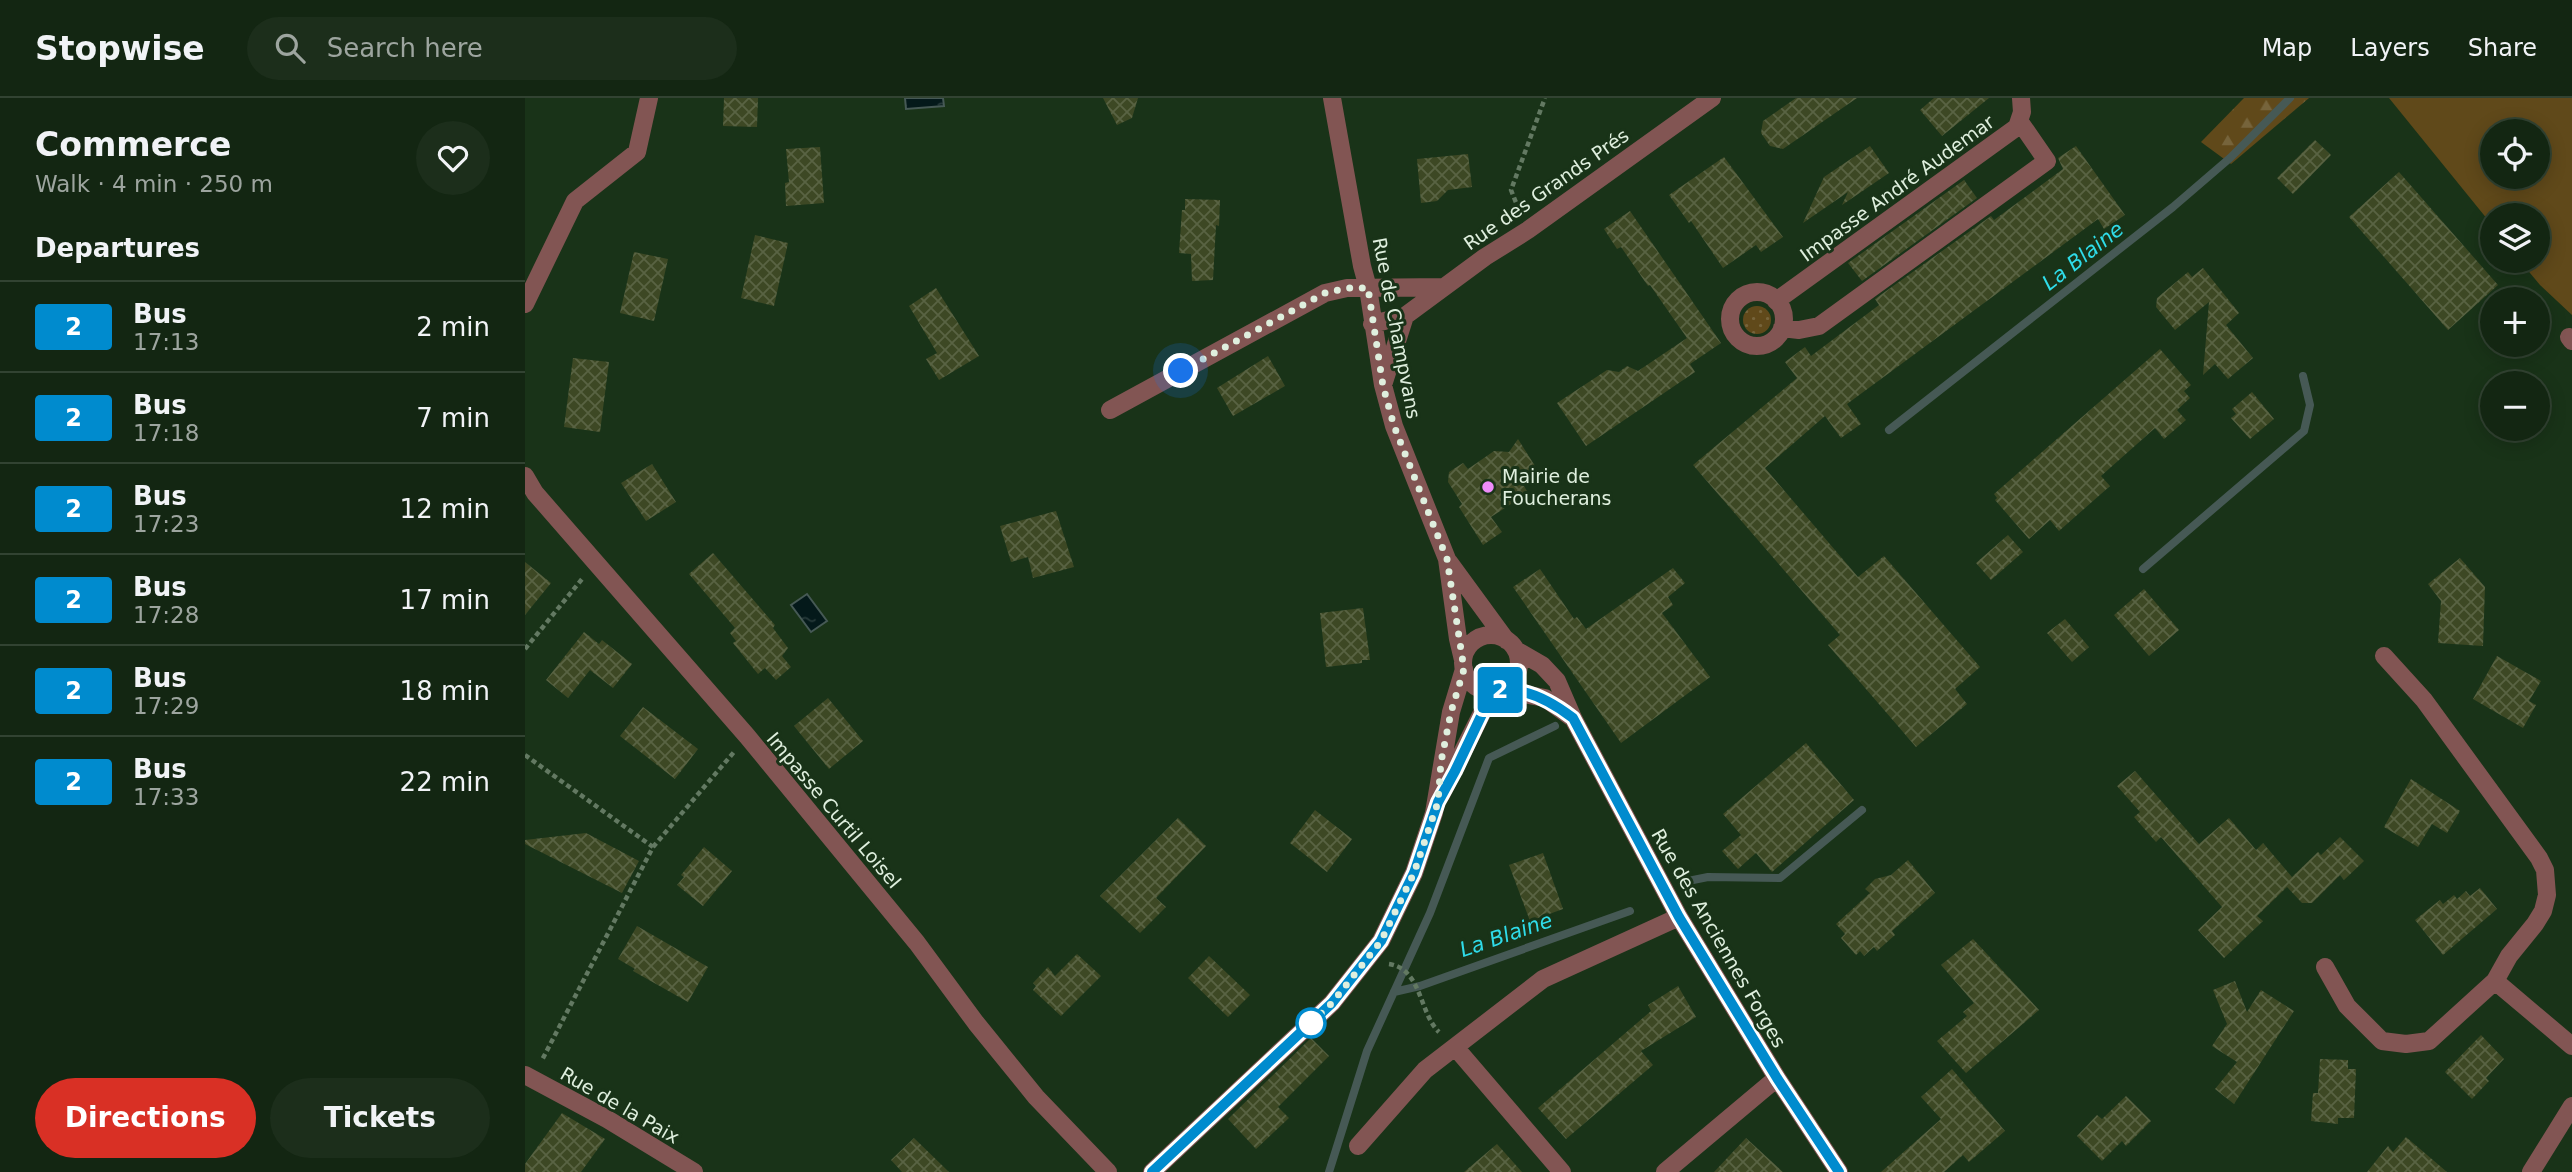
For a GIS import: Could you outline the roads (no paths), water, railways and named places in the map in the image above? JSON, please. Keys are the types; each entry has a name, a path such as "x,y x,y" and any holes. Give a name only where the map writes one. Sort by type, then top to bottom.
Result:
{"street":[{"path":"525,304 575,201 637,152 649,98"},
{"name":"Rue de Champvans","path":"1332,98 1368,288 1383,386 1394,426 1447,559 1464,664"},
{"name":"Rue des Grands Prés","path":"1372,324 1405,316 1712,98"},
{"name":"Impasse André Audemar","path":"1776,301 2017,127 2023,103 2021,98"},
{"path":"1782,328 1799,330 1819,326 2047,161 2019,122"},
{"path":"1110,410 1325,293 1347,288 1444,287"},
{"path":"1748,294 1766,294 1776,301 1783,314 1782,328 1776,338 1769,343 1753,346 1738,338 1730,323 1734,306 1748,294"},
{"path":"1383,386 1405,316"},
{"name":"Impasse Curtil Loisel","path":"525,476 535,493 747,736 917,943 976,1023 1036,1097 1108,1172"},
{"name":"Rue de Champvans","path":"1447,559 1511,645"},
{"path":"1152,1172 1332,1003 1381,941 1409,884 1438,802 1497,691 1512,682 1519,670 1511,645 1493,635 1479,638 1469,646 1441,762 1438,802"},
{"name":"Rue des Anciennes Forges","path":"1511,645 1542,665 1557,681 1573,718 1679,917 1777,1078 1839,1172"},
{"path":"2325,967 2347,1006 2382,1041 2406,1044 2428,1041 2448,1026 2495,981 2509,956 2543,911 2547,895 2545,870 2539,858 2424,700 2384,656"},
{"path":"1464,664 1474,686 1497,691"},
{"name":"Rue des Anciennes Forges","path":"1497,691 1545,698 1573,718"},
{"path":"1358,1146 1425,1070 1543,979 1679,917"},
{"path":"2495,981 2572,1046"},
{"path":"1455,1047 1562,1172"},
{"name":"Rue de la Paix","path":"525,1075 607,1119 694,1172"},
{"path":"1665,1172 1777,1078"},
{"path":"2531,1172 2572,1106"}],"water":[{"path":"905,98 943,98 944,106 906,109"},
{"path":"807,594 827,621 811,632 791,605"}],"waterway":[{"name":"La Blaine","path":"1889,430 2173,207 2230,158 2290,98"},
{"name":"La Blaine","path":"2143,569 2304,431 2310,405 2303,376"},
{"name":"La Blaine","path":"1329,1172 1367,1051 1430,913 1489,758 1555,726"},
{"name":"La Blaine","path":"1683,882 1708,877 1780,878 1862,810"},
{"name":"La Blaine","path":"1394,992 1420,986 1630,911"}],"place":[{"name":"Mairie de Foucherans","path":"1488,487"}]}
